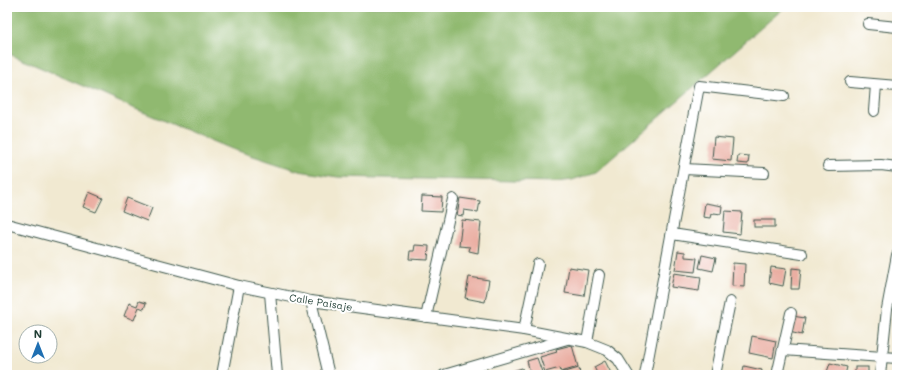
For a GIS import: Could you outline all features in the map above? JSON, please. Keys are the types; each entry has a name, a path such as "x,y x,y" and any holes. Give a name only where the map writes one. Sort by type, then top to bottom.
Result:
{"street":[{"path":"868,24 897,28"},
{"path":"850,82 897,86"},
{"path":"874,111 876,85"},
{"path":"645,375 699,86 784,96"},
{"path":"828,166 881,165 897,167"},
{"path":"684,169 764,174"},
{"path":"426,317 453,199"},
{"name":"Calle Paisaje","path":"7,224 239,286 311,302 524,330 587,342 607,350 618,359 628,375"},
{"path":"672,234 802,254"},
{"path":"880,375 881,357 892,309 897,255"},
{"path":"524,330 538,264"},
{"path":"587,342 599,275"},
{"path":"222,375 239,286"},
{"path":"270,293 278,375"},
{"path":"311,302 329,375"},
{"path":"715,375 730,302"},
{"path":"777,375 791,314"},
{"path":"444,375 570,338"},
{"path":"783,350 897,358"}],"green space":[{"path":"7,7 785,7 596,172 572,180 557,182 338,177 299,171 232,149 7,53"}],"building":[{"path":"714,137 733,139 731,161 712,159"},
{"path":"738,155 749,156 748,164 737,163"},
{"path":"89,192 103,198 96,212 83,207"},
{"path":"422,196 442,197 441,212 421,211"},
{"path":"127,198 152,208 147,221 122,211"},
{"path":"460,198 480,201 478,212 464,210 463,216 457,215"},
{"path":"705,203 722,206 721,214 711,214 710,218 703,217"},
{"path":"725,211 742,212 740,234 723,232"},
{"path":"462,220 481,222 478,253 469,251 470,247 459,246"},
{"path":"754,220 775,220 775,227 754,227"},
{"path":"415,245 429,246 428,260 409,259 410,251 414,251"},
{"path":"678,251 685,252 685,257 697,258 695,272 675,270"},
{"path":"702,255 716,258 713,271 699,268"},
{"path":"733,263 745,264 744,287 732,286"},
{"path":"569,267 588,270 584,296 565,293"},
{"path":"771,267 786,269 783,286 769,283"},
{"path":"792,268 801,269 799,289 791,289"},
{"path":"674,273 701,277 699,291 671,287"},
{"path":"469,277 489,280 485,302 465,298"},
{"path":"139,301 146,303 144,309 139,307 134,320 124,316 129,303 137,306"},
{"path":"792,316 805,318 802,335 789,332"},
{"path":"752,336 776,341 773,358 749,353"},
{"path":"572,345 578,367 561,372 560,368 545,372 540,357 557,352 556,349"},
{"path":"537,358 542,372 531,375 527,361"},
{"path":"605,361 612,375 598,375 594,367"},
{"path":"830,363 847,367 845,375 826,375"},
{"path":"744,366 762,370 761,375 742,375"},
{"path":"855,367 868,367 868,375 855,375"},
{"path":"522,368 524,375 507,375 506,373"},
{"path":"579,368 580,375 563,375 562,373"}]}
